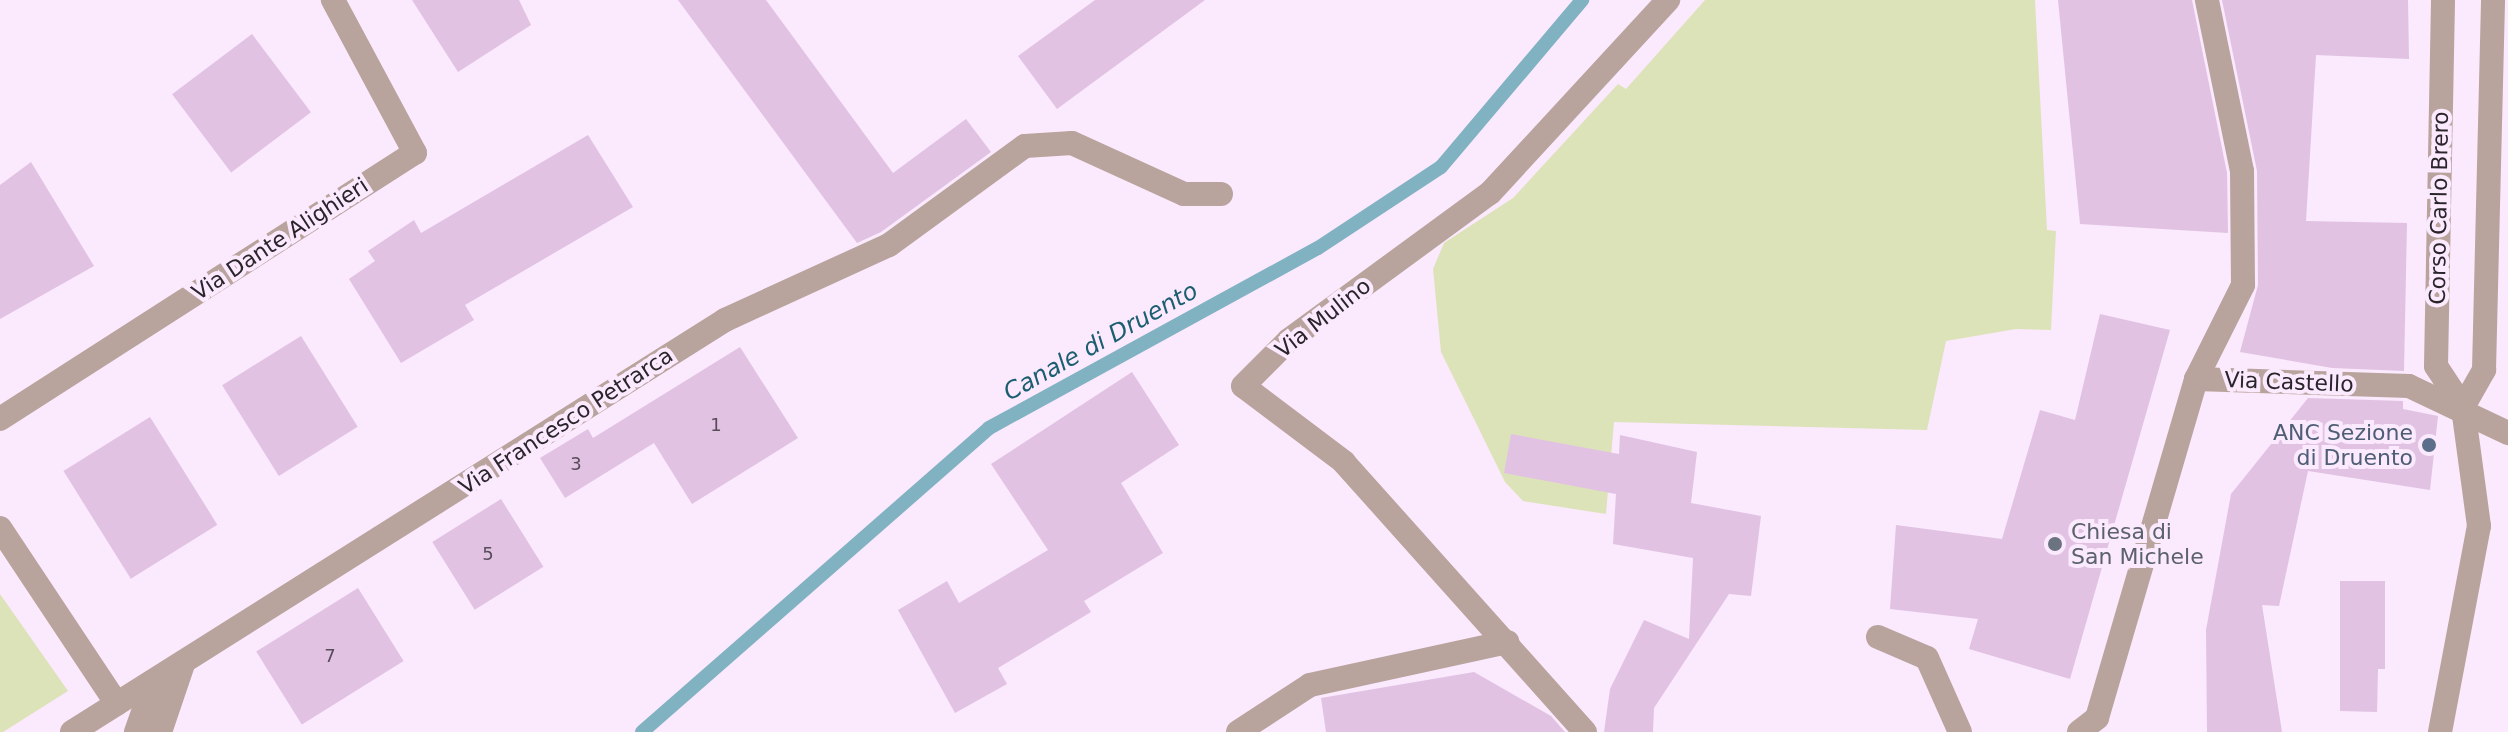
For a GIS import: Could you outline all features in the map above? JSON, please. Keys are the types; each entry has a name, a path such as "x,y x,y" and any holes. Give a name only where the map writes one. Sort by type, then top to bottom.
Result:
{"street":[{"name":"Via Dante Alighieri","path":"0,419 415,153 333,0"},
{"path":"2196,379 2243,285 2242,171 2207,0"},
{"name":"Corso Carlo Brero","path":"2440,732 2479,526 2463,407 2436,366 2443,0"},
{"path":"2463,407 2484,370 2493,0"},
{"name":"Via Mulino","path":"1585,732 1344,462 1243,386 1289,340 1490,193 1660,8"},
{"name":"Via Francesco Petrarca","path":"72,732 725,320 889,245 1025,146 1072,143 1184,194 1221,194"},
{"name":"Via Castello","path":"2079,732 2097,718 2196,379 2409,386 2463,407 2508,433"},
{"path":"0,528 117,704"},
{"path":"1878,637 1927,658 1960,732"},
{"path":"1238,732 1310,685 1507,642"},
{"path":"160,732 183,664"},
{"path":"136,732 154,681"}],"green space":[{"path":"1705,0 2035,0 2047,230 2056,231 2051,330 2016,329 1946,341 1927,430 1614,422 1606,514 1523,501 1505,482 1441,352 1433,269 1444,243 1513,198 1618,84 1626,89"},
{"path":"0,594 68,691 3,732 0,732"}],"building":[{"path":"412,0 519,0 531,25 458,72"},
{"path":"678,0 766,0 893,173 966,119 991,152 881,232 857,243"},
{"path":"1095,0 1205,0 1057,109 1018,56"},
{"path":"2058,0 2192,0 2227,173 2228,233 2080,224"},
{"path":"2222,0 2408,0 2409,59 2316,55 2306,221 2407,223 2404,371 2332,368 2240,352 2258,285 2257,171"},
{"path":"252,34 311,112 231,172 172,94"},
{"path":"588,135 633,207 465,305 474,320 401,363 349,279 375,261 368,251 414,220 421,233"},
{"path":"31,162 94,266 0,319 0,185"},
{"name":"Chiesa di San Michele","path":"2100,314 2170,330 2070,679 1969,649 1978,619 1890,609 1896,525 2002,539 2040,410 2075,420"},
{"path":"301,336 358,427 279,476 222,385"},
{"path":"740,347 798,438 692,504 654,443 565,498 540,458 588,429 593,438"},
{"path":"1132,372 1179,445 1121,483 1163,553 1084,601 1091,612 998,668 1007,684 955,713 898,610 947,581 959,603 1048,550 991,464"},
{"path":"2308,398 2403,401 2403,409 2438,416 2430,490 2308,471 2279,606 2262,605 2282,732 2207,732 2206,630 2231,494"},
{"path":"150,417 217,525 131,579 63,471"},
{"path":"1511,434 1619,454 1620,435 1697,452 1691,503 1761,516 1751,596 1729,594 1654,708 1653,732 1604,732 1610,689 1644,620 1689,639 1693,558 1613,544 1616,494 1504,473"},
{"path":"501,499 543,567 475,610 432,542"},
{"path":"2340,581 2385,581 2385,669 2378,669 2377,712 2340,711"},
{"path":"358,588 404,661 302,725 256,652"},
{"path":"1474,672 1551,716 1565,732 1326,732 1321,698"}],"waterway":[{"name":"Canale di Druento","path":"642,732 989,428 1318,248 1441,167 1582,0"}],"place":[{"name":"ANC Sezione di Druento","path":"2429,445"},
{"name":"Chiesa di San Michele","path":"2055,544"}]}
